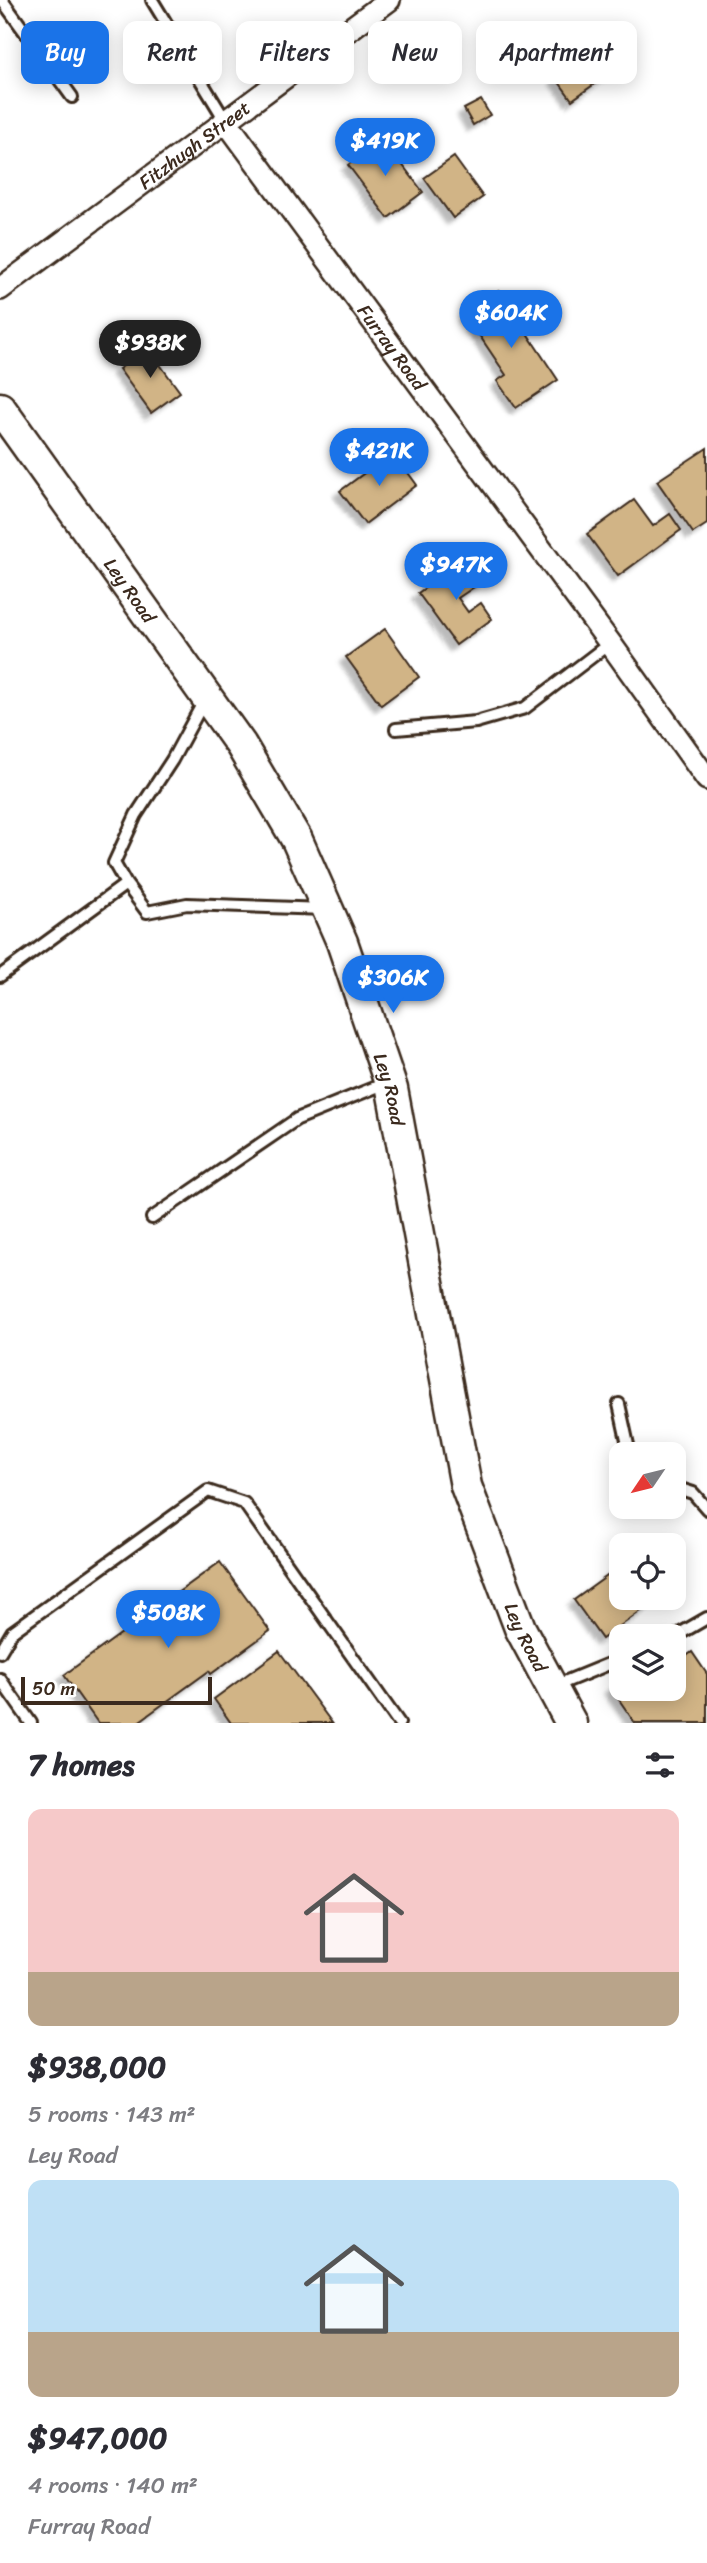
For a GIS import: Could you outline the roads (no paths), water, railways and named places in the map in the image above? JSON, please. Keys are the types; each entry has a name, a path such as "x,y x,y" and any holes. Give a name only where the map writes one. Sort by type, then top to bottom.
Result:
{"main road":[{"name":"Ley Road","path":"0,408 242,745 297,840 342,942 389,1082 466,1486 520,1628 571,1723"}],"street":[{"name":"Fitzhugh Street","path":"0,289 389,0"},
{"name":"Furray Road","path":"225,120 707,779"}],"lane":[{"path":"2,0 72,97"},
{"path":"152,0 225,120"},
{"path":"397,729 476,722 525,708 610,643"},
{"path":"207,696 172,760 136,815 114,863 147,912 187,904 328,910"},
{"path":"0,976 126,884"},
{"path":"152,1218 297,1119 389,1082"},
{"path":"619,1404 627,1442"},
{"path":"0,1652 12,1632 208,1491 244,1503 399,1723"},
{"path":"686,1491 693,1493 707,1509"},
{"path":"686,1630 707,1618"},
{"path":"552,1688 609,1664"},
{"path":"0,1679 31,1723"}]}
